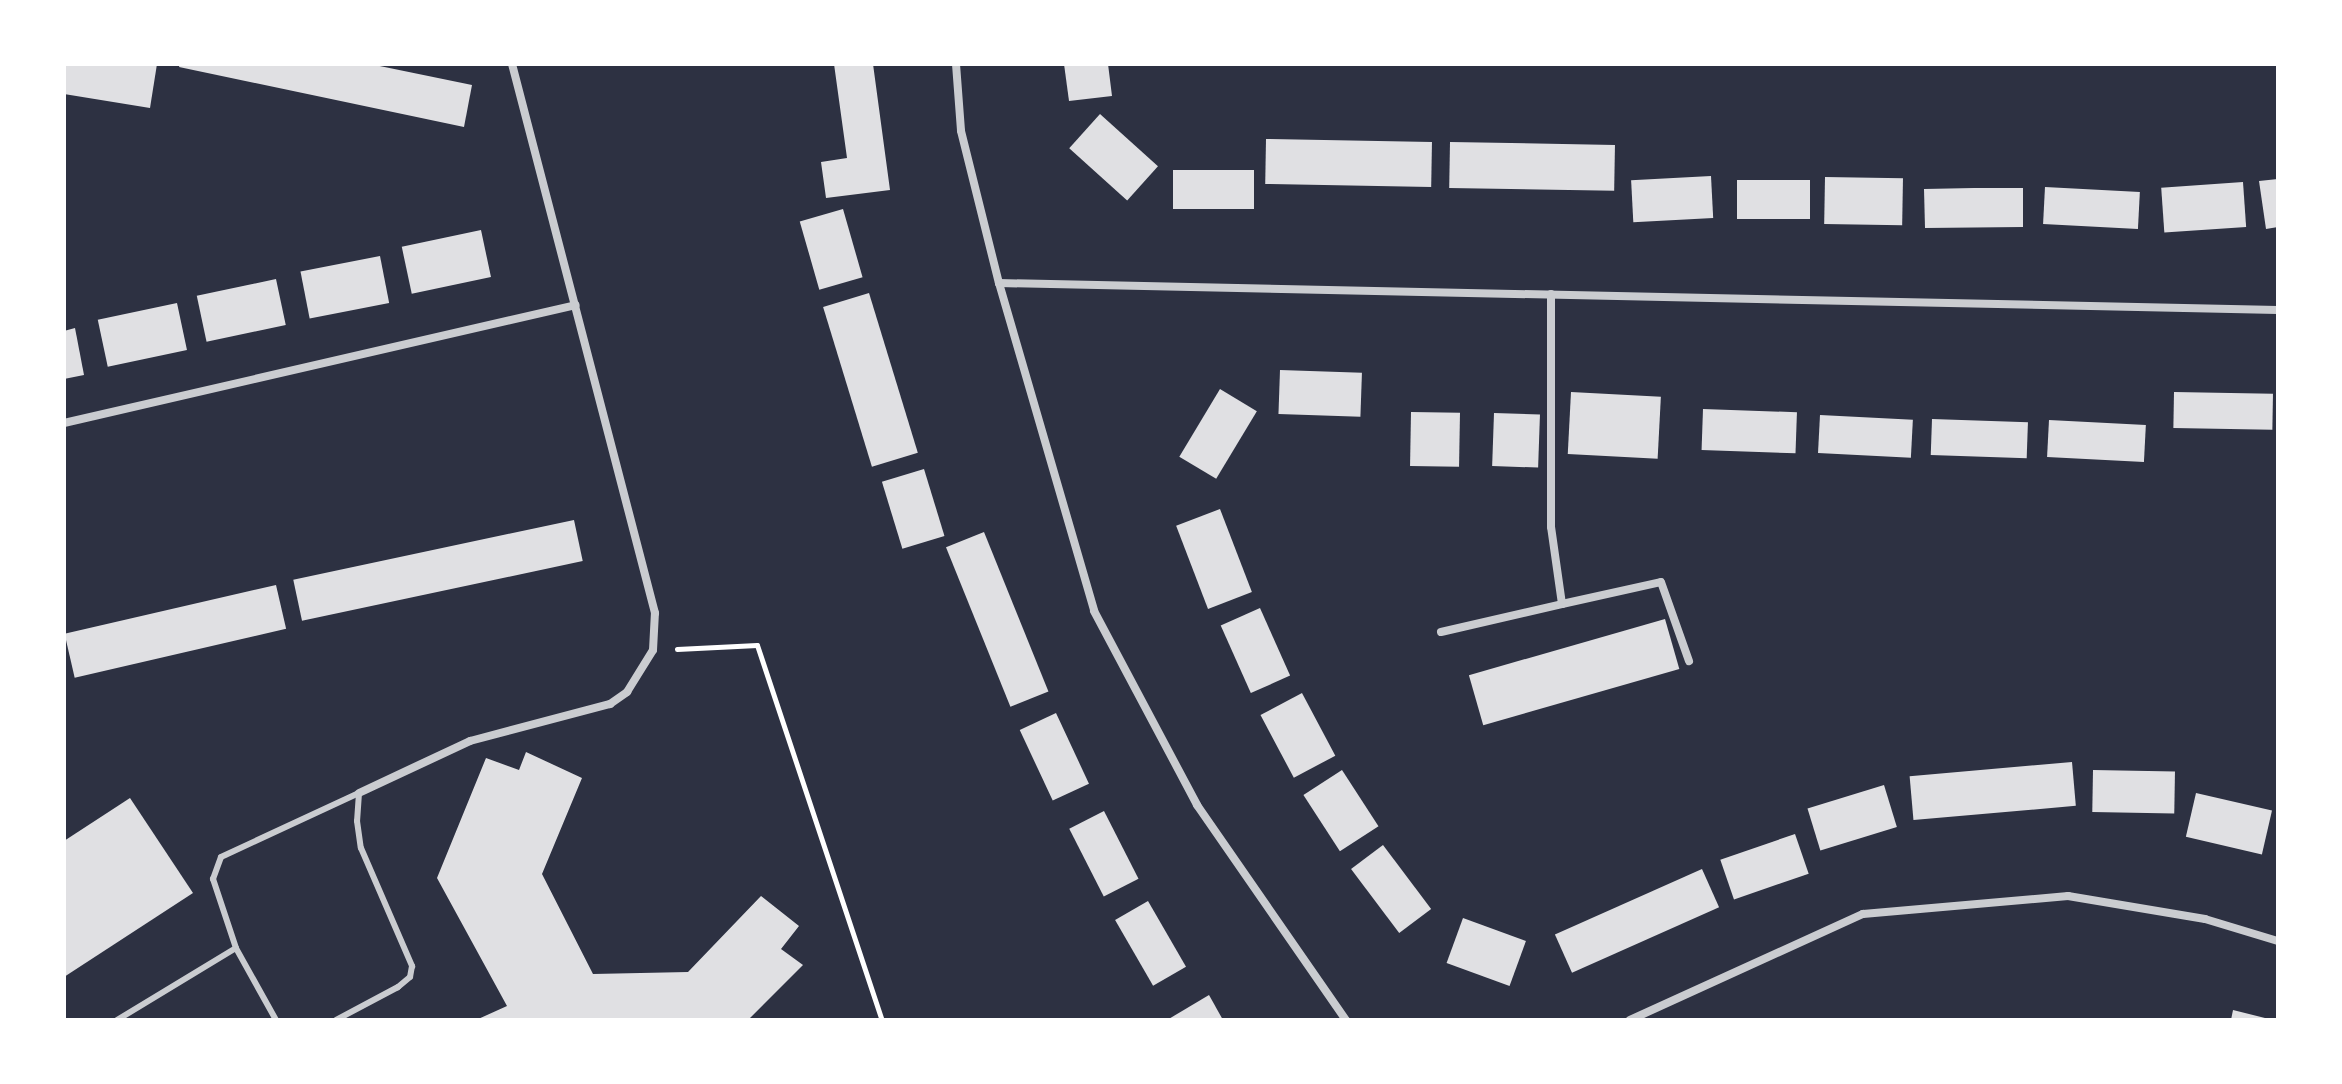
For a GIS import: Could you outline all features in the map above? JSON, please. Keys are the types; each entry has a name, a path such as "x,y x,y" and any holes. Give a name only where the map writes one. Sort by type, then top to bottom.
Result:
{"street":[{"path":"359,793 470,741 610,704 627,692 653,650 655,613 512,64"},
{"path":"956,64 961,131 999,283 1094,611 1197,805 1346,1020"},
{"path":"999,283 2278,310"},
{"path":"1551,294 1551,527 1562,604"},
{"path":"64,423 576,305"},
{"path":"1441,632 1661,582 1689,661"},
{"path":"1630,1020 1863,914 2068,896 2205,919 2278,941"}],"lane":[{"path":"276,1020 236,948 213,879 221,857 359,793 357,821 361,848 412,966 410,977 398,987 336,1020"},
{"path":"117,1020 236,948"}],"path":[{"path":"653,650 757,645 882,1020"}],"building":[{"path":"64,64 157,64 150,108 64,94"},
{"path":"180,64 370,64 472,85 464,127 179,67"},
{"path":"834,64 873,64 890,190 826,198 821,162 847,158"},
{"path":"1064,64 1108,64 1112,96 1069,101"},
{"path":"1100,114 1158,166 1127,200 1069,148"},
{"path":"1266,139 1432,142 1431,187 1265,184"},
{"path":"1450,142 1615,145 1614,191 1449,188"},
{"path":"1173,170 1254,170 1254,209 1173,209"},
{"path":"1711,176 1713,218 1633,222 1631,180"},
{"path":"1825,177 1903,178 1902,225 1824,224"},
{"path":"2278,179 2278,227 2266,229 2259,181"},
{"path":"1737,180 1810,180 1810,219 1737,219"},
{"path":"2243,182 2246,227 2164,233 2161,188"},
{"path":"2045,187 2140,192 2138,229 2043,224"},
{"path":"2023,188 2023,227 1925,228 1924,189"},
{"path":"843,209 863,277 819,290 800,221"},
{"path":"481,230 491,277 412,294 402,247"},
{"path":"380,256 389,303 310,319 300,271"},
{"path":"276,279 286,325 207,342 197,296"},
{"path":"869,293 918,453 872,467 823,307"},
{"path":"177,303 187,350 108,367 98,320"},
{"path":"75,328 84,375 64,379 64,331"},
{"path":"1280,370 1362,373 1360,417 1278,414"},
{"path":"1220,389 1257,411 1216,479 1179,457"},
{"path":"1571,392 1661,397 1658,459 1568,454"},
{"path":"2174,392 2273,394 2272,430 2173,428"},
{"path":"1703,409 1797,412 1796,453 1702,450"},
{"path":"1411,412 1460,413 1459,467 1410,466"},
{"path":"1494,413 1540,415 1538,468 1492,466"},
{"path":"1820,415 1913,420 1911,458 1818,453"},
{"path":"1932,419 2028,422 2027,458 1931,455"},
{"path":"2049,420 2146,425 2144,462 2047,457"},
{"path":"924,469 944,536 902,549 882,482"},
{"path":"1220,509 1252,592 1208,609 1176,526"},
{"path":"574,520 583,561 302,621 293,580"},
{"path":"984,532 1048,691 1010,707 946,547"},
{"path":"276,585 286,629 75,678 65,634"},
{"path":"1260,608 1290,676 1251,693 1221,625"},
{"path":"1665,619 1679,669 1483,725 1469,675"},
{"path":"1302,693 1335,756 1294,778 1261,715"},
{"path":"1056,713 1089,784 1053,801 1020,730"},
{"path":"526,752 582,778 542,874 593,974 688,972 761,896 799,926 781,949 803,965 748,1020 476,1020 507,1006 437,878 486,758 519,770"},
{"path":"2072,762 2076,806 1913,820 1910,776"},
{"path":"1342,770 1378,826 1340,851 1303,795"},
{"path":"2093,770 2175,771 2174,813 2092,812"},
{"path":"1884,785 1897,827 1820,850 1807,808"},
{"path":"2196,793 2272,811 2262,854 2186,837"},
{"path":"130,798 193,893 64,977 64,841"},
{"path":"1104,811 1139,879 1104,896 1069,829"},
{"path":"1795,834 1809,874 1734,899 1720,860"},
{"path":"1383,845 1431,909 1399,933 1351,869"},
{"path":"1702,869 1719,907 1572,973 1555,934"},
{"path":"1148,901 1186,967 1153,986 1115,920"},
{"path":"1463,918 1526,941 1510,986 1447,963"},
{"path":"1209,995 1223,1020 1167,1020"},
{"path":"2233,1010 2269,1019 2269,1020 2231,1020"}]}
